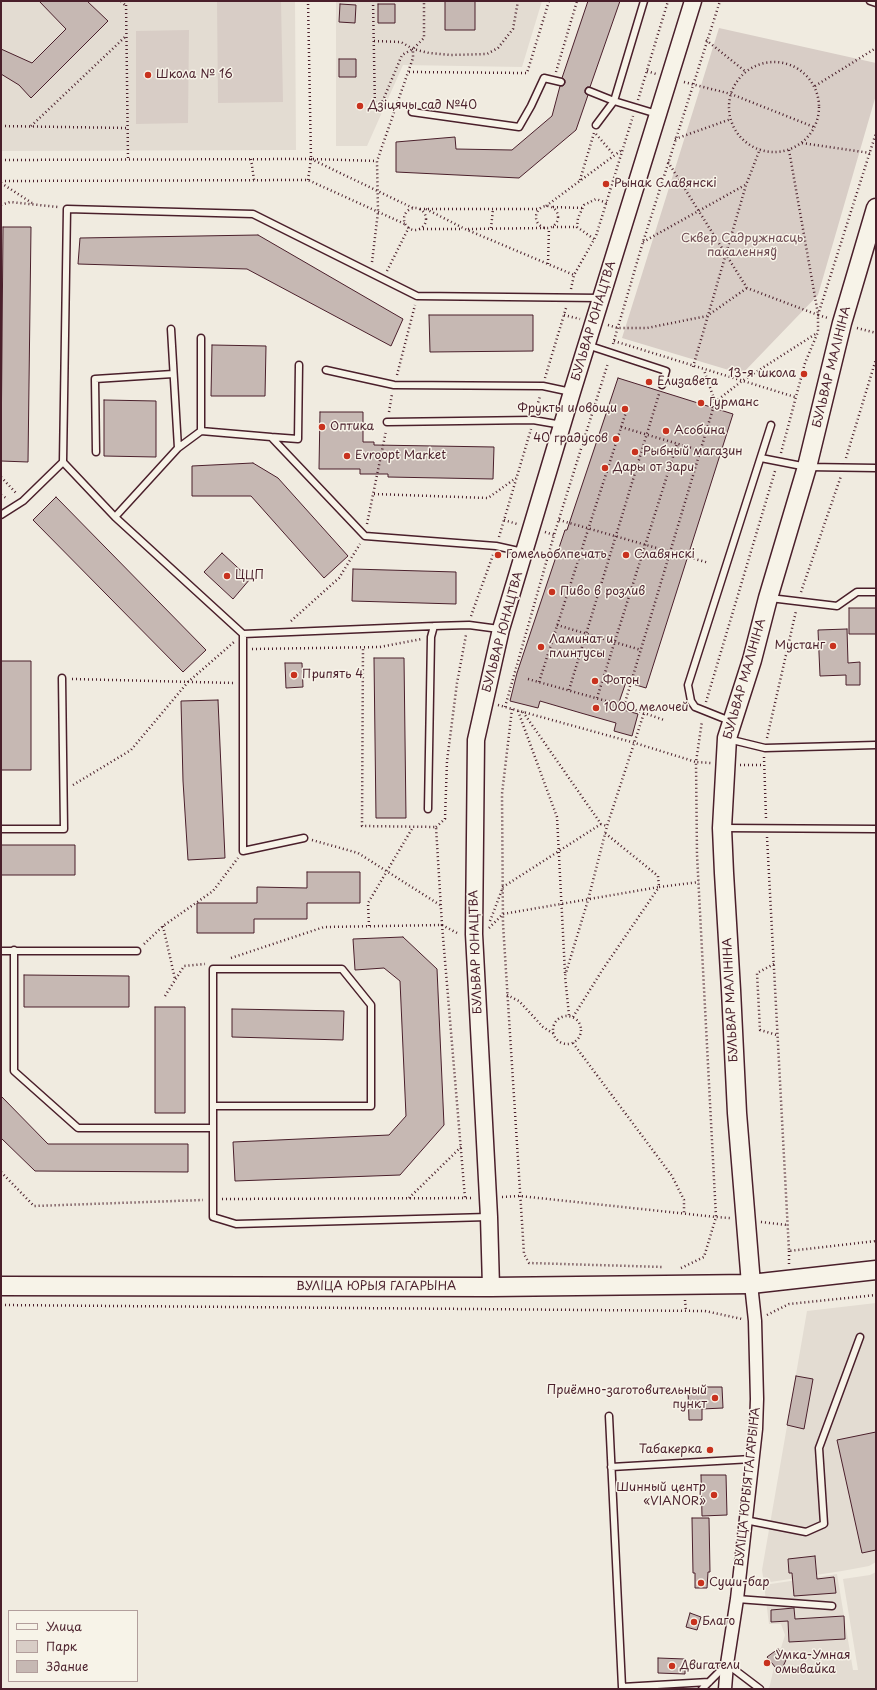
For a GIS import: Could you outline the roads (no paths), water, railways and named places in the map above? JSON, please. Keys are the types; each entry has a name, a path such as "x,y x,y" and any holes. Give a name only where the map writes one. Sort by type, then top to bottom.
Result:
{"main road":[{"name":"БУЛЬВАР МАЛІНІНА","path":"751,1284 737,1113 722,828 729,730 752,660 768,598 807,467 842,323 876,208"},
{"name":"ВУЛІЦА ЮРЫЯ ГАГАРЫНА","path":"1,1286 491,1287 751,1284 876,1270"}],"street":[{"name":"БУЛЬВАР ЮНАЦТВА","path":"491,1287 489,1217 474,934 476,740 501,629 572,392 693,1"},
{"name":"ВУЛІЦА ЮРЫЯ ГАГАРЫНА","path":"726,1689 727,1664 737,1599 756,1429 757,1399 751,1284"}],"lane":[{"path":"596,125 614,101 644,1"},
{"path":"870,1 876,3"},
{"path":"412,112 519,128 532,106 544,78 561,82"},
{"path":"589,91 614,101 658,115"},
{"path":"501,629 469,625 243,634 115,517 63,462 67,209 253,214 417,296 601,298"},
{"path":"171,329 178,448"},
{"path":"201,338 201,431"},
{"path":"587,345 666,371 662,385"},
{"path":"115,517 178,448 201,431 298,439 299,365"},
{"path":"326,370 394,385 543,386 572,392"},
{"path":"96,452 95,379 173,374"},
{"path":"387,422 533,420 562,426"},
{"path":"771,425 688,686 691,701 695,707 729,730 765,748 876,745"},
{"path":"271,437 365,536 496,546 525,552"},
{"path":"761,458 807,467 876,468"},
{"path":"1,515 23,501 63,462"},
{"path":"768,598 837,606 857,592 876,592"},
{"path":"428,809 431,637 434,626"},
{"path":"243,634 243,851 304,838"},
{"path":"1,829 64,829 62,678"},
{"path":"722,828 876,829"},
{"path":"14,950 14,1071 66,1118 78,1128 213,1128"},
{"path":"1,951 137,951"},
{"path":"213,1106 371,1106 371,1005 342,969 213,969 213,1106 213,1217 236,1224 489,1217"},
{"path":"745,1520 806,1532 824,1524 819,1448 860,1337"},
{"path":"609,1416 622,1687 709,1682"},
{"path":"611,1466 752,1459"},
{"path":"737,1599 832,1606"},
{"path":"702,1689 727,1664 760,1689"}],"place":[{"name":"Школа № 16","path":"148,75"},
{"name":"Дзіцячы сад №40","path":"360,106"},
{"name":"Рынак Славянскі","path":"606,184"},
{"name":"13-я школа","path":"804,374"},
{"name":"Елизавета","path":"649,382"},
{"name":"Гурманс","path":"701,403"},
{"name":"Фрукты и овощи","path":"625,409"},
{"name":"Оптика","path":"322,427"},
{"name":"Асобина","path":"666,431"},
{"name":"40 градусов","path":"616,439"},
{"name":"Рыбный магазин","path":"635,452"},
{"name":"Evroopt Market","path":"347,456"},
{"name":"Дары от Зари","path":"605,468"},
{"name":"Гомельоблпечать","path":"498,555"},
{"name":"Славянскі","path":"626,555"},
{"name":"ЦЦП","path":"227,576"},
{"name":"Пиво в розлив","path":"552,592"},
{"name":"Мустанг","path":"833,646"},
{"name":"Ламинат и плинтусы","path":"541,647"},
{"name":"Припять 4","path":"294,675"},
{"name":"Фотон","path":"595,681"},
{"name":"1000 мелочей","path":"596,708"},
{"name":"Приёмно-заготовительный пункт","path":"715,1398"},
{"name":"Табакерка","path":"710,1450"},
{"name":"Шинный центр «VIANOR»","path":"714,1495"},
{"name":"Суши-бар","path":"701,1583"},
{"name":"Благо","path":"694,1622"},
{"name":"Умка-Умная омывайка","path":"767,1663"},
{"name":"Двигатели","path":"672,1666"}],"park label":[{"name":"Сквер Садружнасць пакаленняў","path":"742,246"}]}
